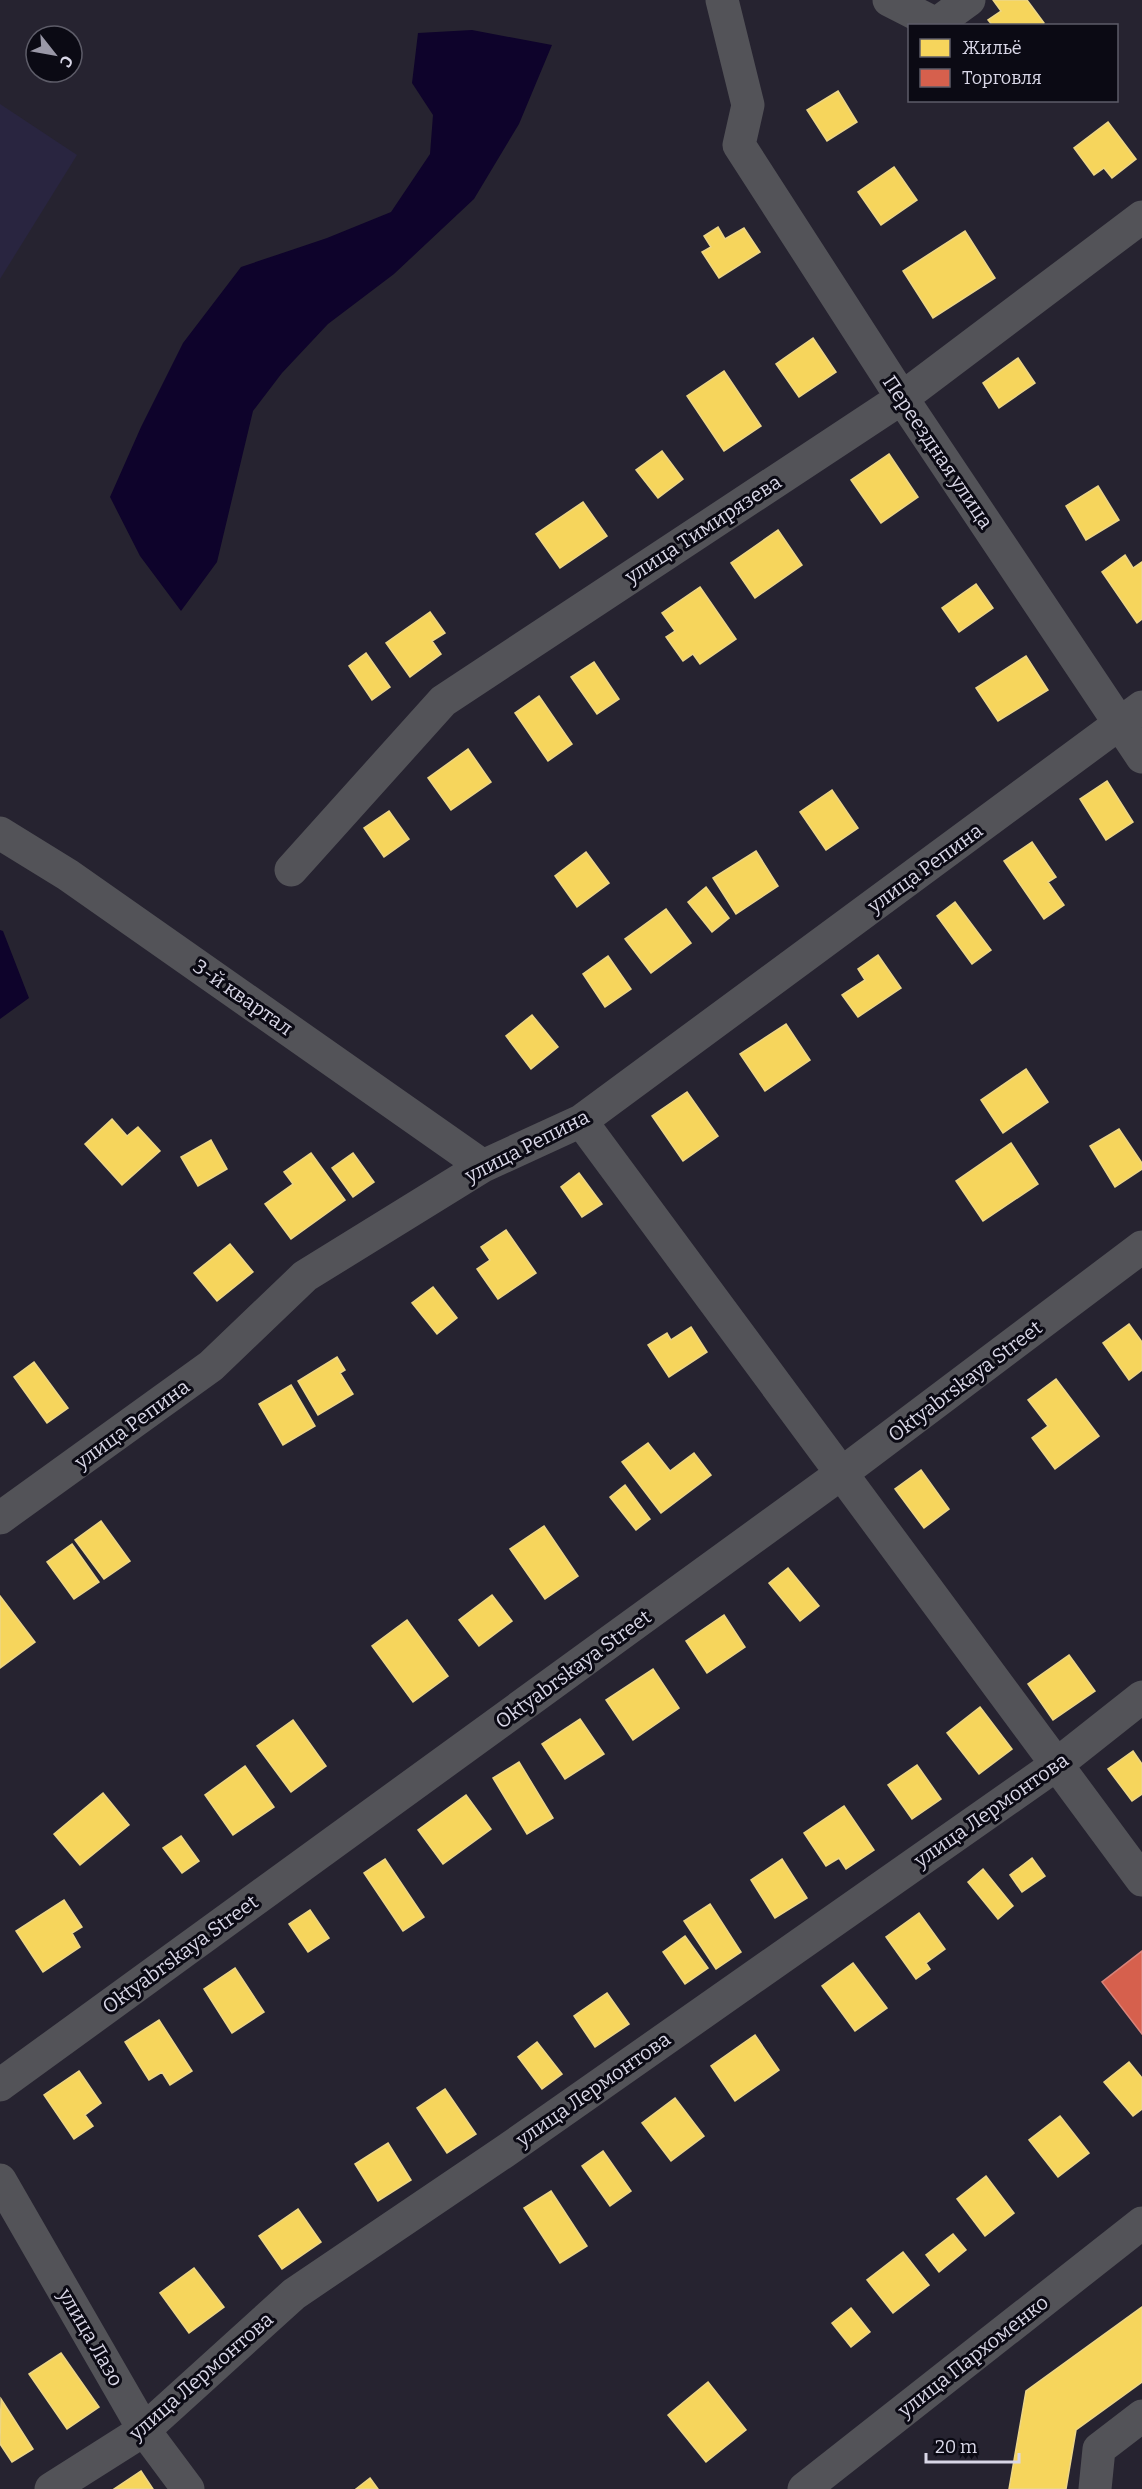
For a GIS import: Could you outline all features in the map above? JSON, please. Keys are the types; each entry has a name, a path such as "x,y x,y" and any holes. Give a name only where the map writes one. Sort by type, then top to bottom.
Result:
{"street":[{"name":"Переездная улица","path":"722,0 747,105 739,145 902,398 1131,716 1142,757"},
{"path":"889,0 936,24 969,0"},
{"name":"улица Тимирязева","path":"291,870 443,701 902,398 1142,217"},
{"name":"улица Репина","path":"0,1518 211,1366 305,1276 483,1166 581,1121 1131,716"},
{"name":"3-й квартал","path":"0,833 68,875 483,1166"},
{"path":"581,1121 1142,1880"},
{"name":"Oktyabrskaya Street","path":"0,2085 842,1473 1142,1247"},
{"name":"улица Лермонтова","path":"51,2489 144,2430 294,2294 504,2152 1056,1765 1142,1697"},
{"name":"улица Лазо","path":"0,2180 144,2430 188,2489"},
{"name":"улица Пархоменко","path":"804,2489 1142,2223"},
{"path":"1095,2489 1100,2450 1142,2416"}],"shaded area":[{"path":"472,30 552,45 519,124 474,199 394,274 328,324 282,373 253,411 217,562 181,611 140,556 110,497 141,427 183,343 241,267 327,238 391,212 430,154 433,115 412,83 418,33"},
{"path":"0,104 77,155 0,279"},
{"path":"0,930 3,931 29,998 0,1019"}],"building: Жильё":[{"path":"993,0 1027,0 1044,23 991,24 988,20 1001,11"},
{"path":"838,91 857,122 827,141 807,110"},
{"path":"1108,122 1136,159 1112,178 1104,168 1094,175 1074,148"},
{"path":"894,167 917,200 881,225 858,192"},
{"path":"718,227 725,239 744,228 760,252 719,278 702,252 711,247 704,236"},
{"path":"965,231 995,278 933,318 903,271"},
{"path":"813,338 836,372 799,397 776,364"},
{"path":"1018,358 1035,383 999,408 983,383"},
{"path":"724,371 761,426 724,451 687,396"},
{"path":"662,451 683,479 658,498 636,470"},
{"path":"889,454 918,497 881,523 851,480"},
{"path":"1098,486 1119,520 1086,540 1066,506"},
{"path":"583,502 607,536 560,568 536,534"},
{"path":"778,530 802,565 755,598 731,563"},
{"path":"1125,555 1133,568 1142,562 1142,619 1137,623 1102,572"},
{"path":"976,584 993,608 959,632 942,608"},
{"path":"700,587 736,639 700,664 693,654 683,661 666,637 675,631 662,613"},
{"path":"430,612 445,633 432,641 441,654 410,677 386,643"},
{"path":"366,653 390,687 372,700 349,666"},
{"path":"1026,656 1048,690 998,721 976,688"},
{"path":"594,662 619,699 597,714 571,677"},
{"path":"539,696 572,744 548,761 515,713"},
{"path":"468,749 491,782 451,810 428,778"},
{"path":"1107,781 1133,822 1106,840 1080,799"},
{"path":"832,790 858,828 826,850 800,812"},
{"path":"389,811 409,839 384,857 364,828"},
{"path":"1032,842 1056,877 1048,882 1064,905 1044,919 1004,861"},
{"path":"756,851 778,886 736,914 713,878"},
{"path":"586,852 609,883 577,907 555,876"},
{"path":"706,887 729,918 712,932 688,902"},
{"path":"955,902 991,950 972,964 937,916"},
{"path":"666,909 691,943 651,973 625,939"},
{"path":"878,955 901,988 858,1017 842,995 865,980 858,969"},
{"path":"608,956 631,989 605,1007 583,974"},
{"path":"532,1015 558,1047 531,1069 506,1036"},
{"path":"786,1024 810,1060 765,1091 740,1054"},
{"path":"1026,1069 1048,1102 1003,1133 981,1100"},
{"path":"687,1092 718,1136 683,1161 652,1116"},
{"path":"112,1119 127,1136 138,1127 160,1151 122,1185 85,1144"},
{"path":"1119,1129 1142,1163 1142,1169 1115,1187 1090,1146"},
{"path":"211,1140 227,1169 198,1186 181,1157"},
{"path":"1011,1143 1038,1184 983,1221 956,1181"},
{"path":"311,1153 345,1200 291,1239 265,1204 293,1184 284,1172"},
{"path":"353,1153 374,1182 353,1197 332,1168"},
{"path":"579,1173 602,1204 582,1217 561,1187"},
{"path":"506,1230 536,1273 498,1299 477,1269 490,1260 481,1247"},
{"path":"230,1244 253,1272 217,1301 194,1273"},
{"path":"433,1287 457,1318 437,1334 412,1303"},
{"path":"1129,1324 1142,1342 1142,1370 1129,1380 1103,1343"},
{"path":"691,1327 707,1352 669,1377 648,1345 667,1333 671,1340"},
{"path":"337,1357 345,1370 340,1373 353,1394 318,1415 298,1381"},
{"path":"34,1362 68,1408 47,1423 14,1377"},
{"path":"1056,1379 1099,1436 1055,1469 1032,1438 1048,1426 1028,1400"},
{"path":"291,1385 315,1426 283,1445 259,1404"},
{"path":"648,1443 670,1471 694,1453 711,1475 661,1513 622,1462"},
{"path":"921,1470 949,1509 924,1528 895,1489"},
{"path":"625,1485 650,1519 636,1530 610,1497"},
{"path":"101,1521 130,1561 104,1579 75,1540"},
{"path":"544,1526 578,1576 545,1599 510,1549"},
{"path":"72,1544 99,1582 74,1599 47,1562"},
{"path":"788,1568 819,1606 800,1621 769,1583"},
{"path":"492,1595 512,1621 479,1646 459,1620"},
{"path":"0,1596 35,1642 0,1668"},
{"path":"724,1615 745,1647 707,1673 686,1641"},
{"path":"407,1620 448,1676 413,1702 372,1646"},
{"path":"1069,1655 1095,1691 1053,1720 1028,1684"},
{"path":"653,1669 679,1708 633,1740 606,1700"},
{"path":"980,1707 1012,1749 979,1774 947,1733"},
{"path":"580,1719 604,1754 565,1779 542,1744"},
{"path":"293,1720 326,1766 291,1792 257,1746"},
{"path":"1133,1751 1142,1764 1142,1794 1132,1801 1108,1769"},
{"path":"519,1762 553,1818 527,1834 493,1778"},
{"path":"917,1765 941,1799 912,1819 888,1785"},
{"path":"245,1766 274,1807 233,1835 205,1795"},
{"path":"103,1793 129,1825 80,1865 54,1834"},
{"path":"466,1795 491,1829 443,1864 418,1830"},
{"path":"844,1806 874,1850 846,1869 839,1858 826,1866 804,1833"},
{"path":"181,1836 199,1861 182,1873 163,1848"},
{"path":"1032,1858 1045,1876 1022,1892 1010,1875"},
{"path":"385,1859 424,1917 403,1931 364,1873"},
{"path":"782,1859 807,1898 775,1918 751,1880"},
{"path":"983,1869 1013,1906 998,1919 968,1882"},
{"path":"64,1900 82,1927 72,1933 80,1947 43,1972 16,1931"},
{"path":"710,1904 741,1952 716,1969 684,1921"},
{"path":"310,1910 329,1938 308,1952 289,1924"},
{"path":"919,1913 945,1949 926,1963 930,1969 916,1979 886,1937"},
{"path":"685,1936 708,1968 685,1984 663,1952"},
{"path":"853,1963 887,2008 855,2031 822,1986"},
{"path":"235,1968 264,2012 232,2033 204,1989"},
{"path":"607,1993 629,2024 595,2047 574,2016"},
{"path":"159,2020 192,2071 170,2085 162,2072 149,2080 125,2042"},
{"path":"755,2035 779,2070 735,2101 711,2066"},
{"path":"537,2042 562,2074 542,2089 518,2057"},
{"path":"1129,2062 1142,2078 1142,2109 1133,2116 1104,2082"},
{"path":"79,2071 101,2103 85,2115 93,2126 74,2139 44,2095"},
{"path":"445,2089 476,2134 447,2153 417,2108"},
{"path":"675,2098 704,2136 671,2161 642,2123"},
{"path":"1060,2116 1089,2153 1058,2177 1029,2140"},
{"path":"388,2143 411,2180 378,2201 355,2164"},
{"path":"603,2151 631,2191 610,2206 582,2166"},
{"path":"986,2176 1014,2213 985,2236 957,2199"},
{"path":"551,2191 587,2246 560,2263 524,2208"},
{"path":"298,2209 321,2242 282,2269 259,2236"},
{"path":"953,2234 966,2250 939,2272 926,2255"},
{"path":"903,2252 929,2285 893,2313 867,2280"},
{"path":"194,2268 224,2307 189,2333 160,2293"},
{"path":"1142,2307 1142,2382 1076,2430 1066,2489 1009,2489 1026,2391"},
{"path":"851,2308 870,2332 851,2347 832,2323"},
{"path":"61,2353 99,2407 67,2429 29,2374"},
{"path":"708,2382 746,2430 706,2462 668,2415"},
{"path":"1,2399 33,2449 12,2462 0,2444"},
{"path":"141,2471 153,2489 114,2489"},
{"path":"370,2478 378,2489 356,2489"}],"building: Торговля":[{"path":"1142,1951 1142,2034 1102,1982"}]}
